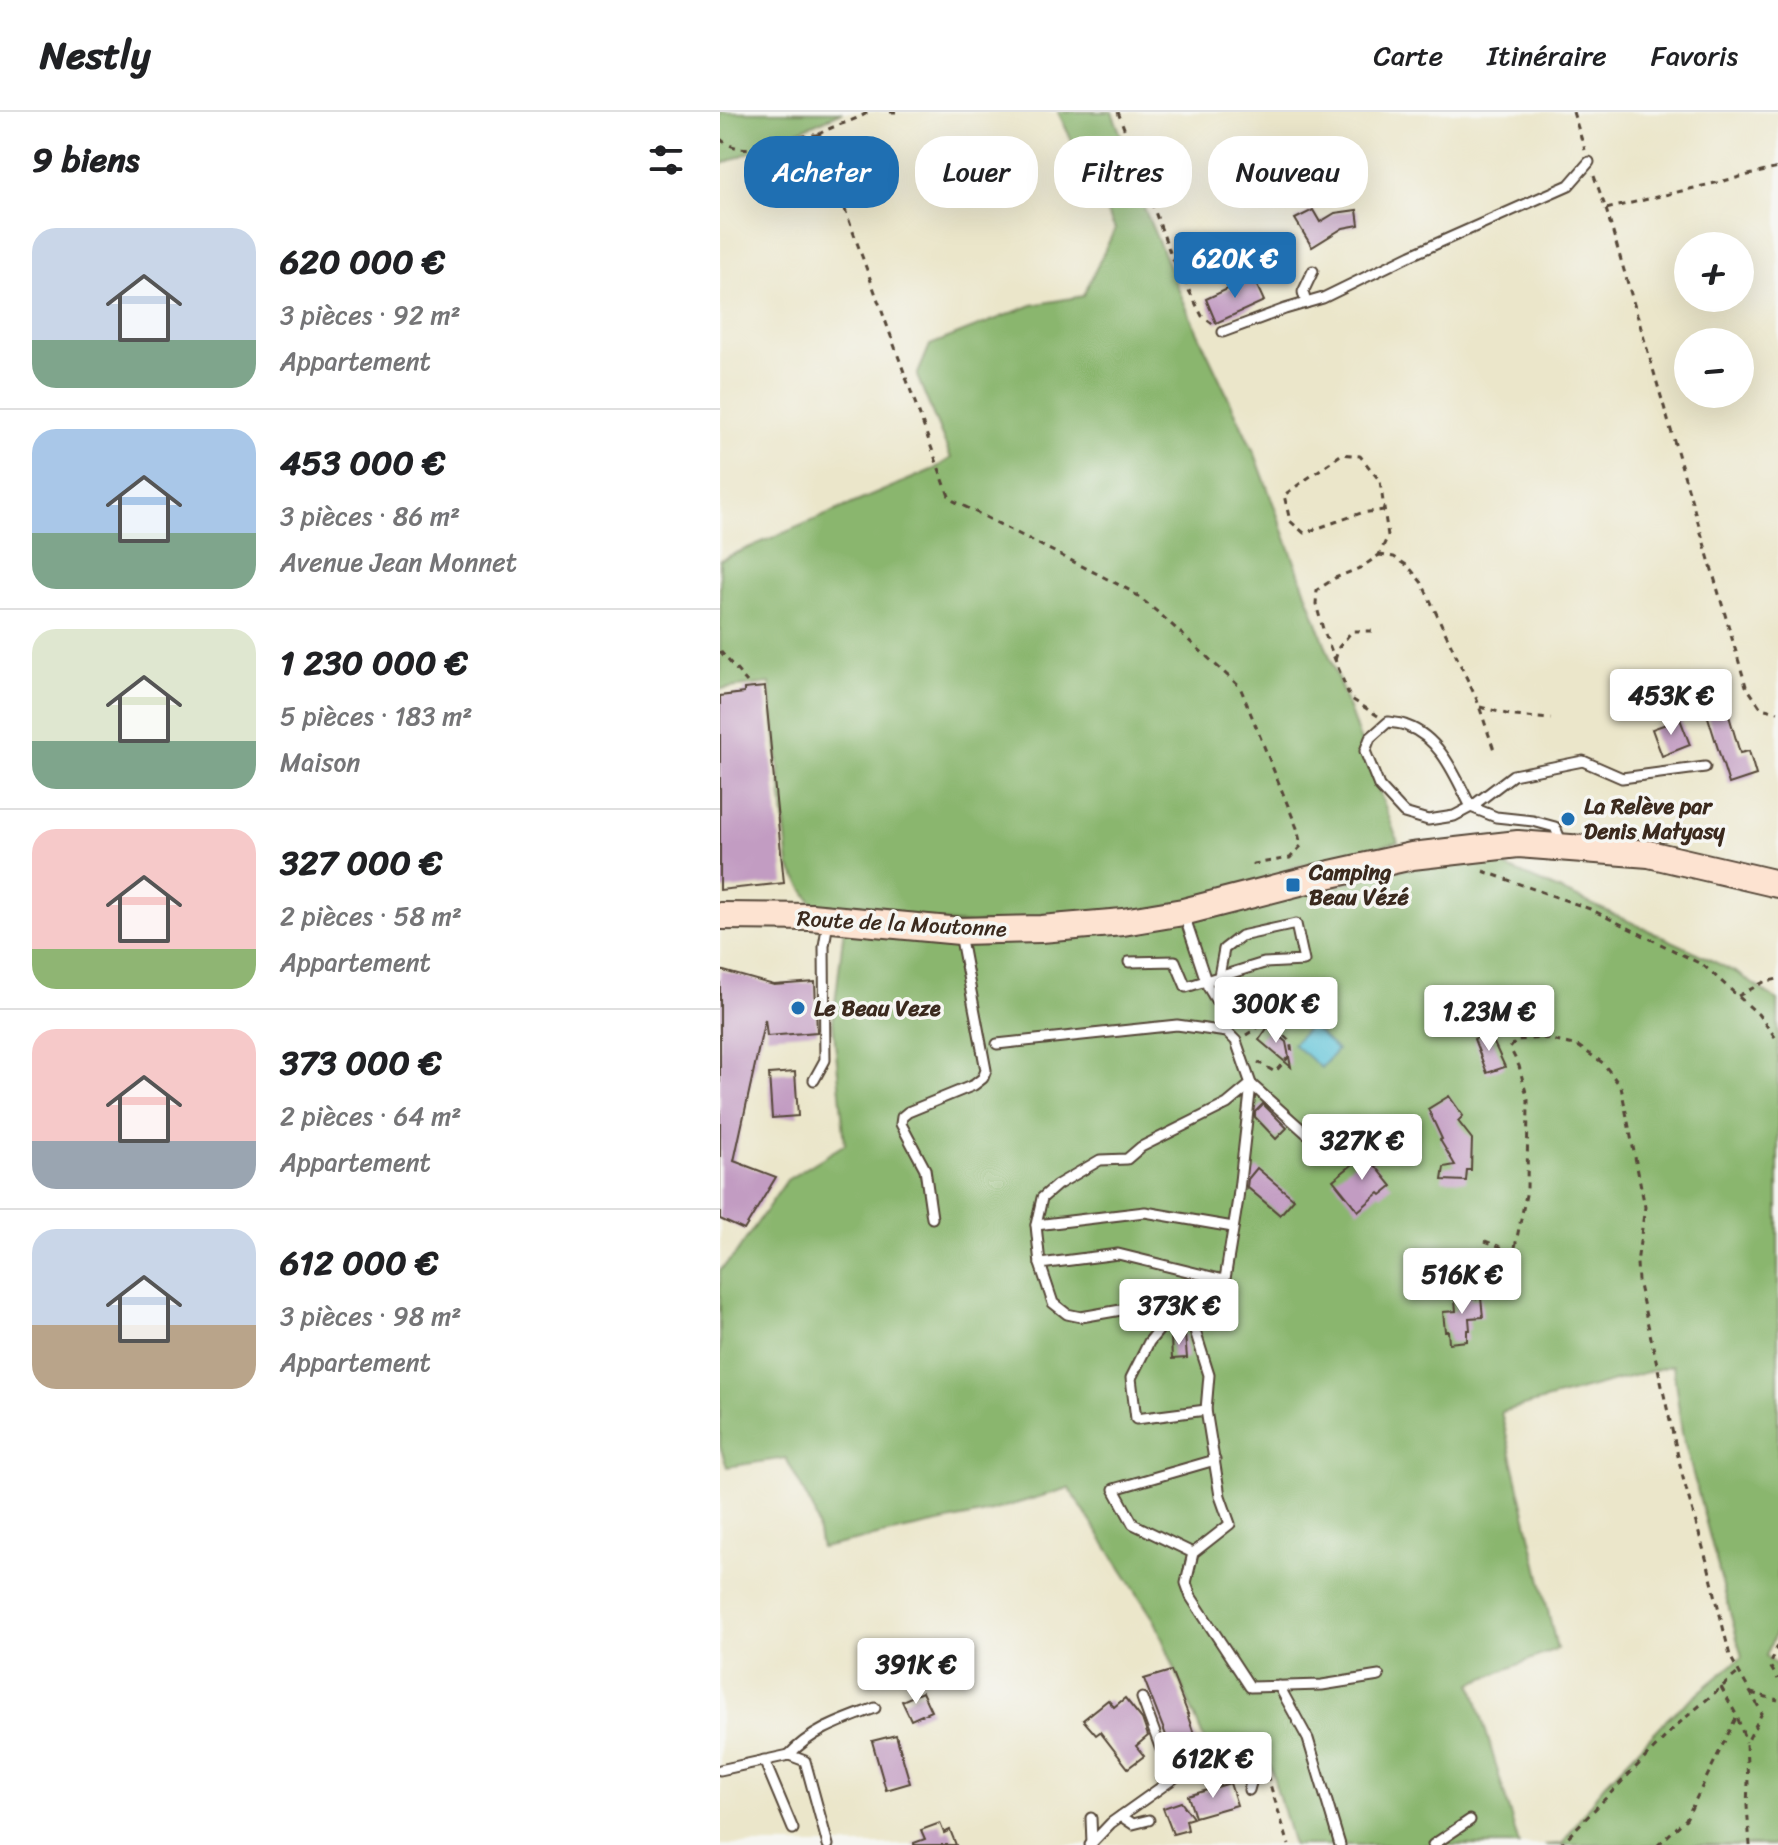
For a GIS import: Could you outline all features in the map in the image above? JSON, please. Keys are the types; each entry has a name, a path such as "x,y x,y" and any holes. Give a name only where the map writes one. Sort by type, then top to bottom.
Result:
{"main road":[{"name":"Route de la Moutonne","path":"720,916 811,917 960,931 1069,927 1183,912 1412,856 1518,844 1649,854 1778,884"}],"lane":[{"path":"1223,332 1323,298 1569,185 1589,162"},
{"path":"1306,303 1303,292 1313,271"},
{"path":"1564,847 1555,827 1496,817 1471,807 1446,760 1429,739 1408,726 1388,722 1370,738 1365,751 1379,786 1404,813 1428,820 1454,816 1471,807 1513,775 1583,761 1622,778 1705,767"},
{"path":"1183,912 1206,982 1223,1012 1227,1032 1236,1041 1251,1084 1238,1199 1224,1280 1191,1318"},
{"path":"814,1080 825,1060 824,946 829,919"},
{"path":"1129,962 1175,961 1186,987 1264,963 1304,961 1296,924 1241,936 1224,949 1219,976"},
{"path":"932,1218 925,1169 901,1124 902,1117 908,1112 974,1085 983,1078 986,1070 960,931"},
{"path":"997,1044 1177,1025 1227,1032"},
{"path":"1251,1084 1306,1133"},
{"path":"1191,1318 1121,1310 1081,1317 1067,1314 1053,1303 1040,1264 1036,1225 1042,1198 1057,1185 1100,1160 1127,1159 1141,1147 1227,1104 1251,1084"},
{"path":"1036,1225 1145,1212 1233,1227"},
{"path":"1040,1264 1118,1254 1224,1280"},
{"path":"1172,1314 1149,1342 1131,1378 1136,1419 1206,1410"},
{"path":"1191,1318 1209,1375 1206,1410 1220,1496 1230,1524 1193,1553 1186,1583 1191,1597 1250,1687 1322,1685 1379,1676"},
{"path":"1193,1553 1133,1524 1114,1489 1215,1460"},
{"path":"1279,1686 1308,1739 1340,1845"},
{"path":"1142,1698 1163,1755 1175,1777"},
{"path":"789,1755 800,1743 828,1726 875,1708"},
{"path":"720,1770 789,1755 805,1761 828,1845"},
{"path":"1091,1844 1121,1816 1184,1771 1219,1760 1246,1756 1260,1763 1249,1790"},
{"path":"764,1760 793,1829"},
{"path":"1121,1816 1133,1824 1149,1820"},
{"path":"1091,1818 1091,1844"},
{"path":"1433,1845 1470,1820"}],"path":[{"path":"720,139 729,147 747,149 787,141 802,134 818,135 868,112"},
{"path":"890,112 900,112"},
{"path":"1118,112 1171,255 1202,316 1223,332"},
{"path":"1573,112 1606,209 1746,686 1761,708 1778,712"},
{"path":"818,135 950,499 1131,591 1240,687 1301,846 1290,858 1254,864 1256,874 1268,892"},
{"path":"1606,209 1778,168"},
{"path":"1384,510 1361,513 1304,533 1290,521 1284,495 1342,454 1360,456 1380,481 1388,536 1379,555 1317,590 1316,604 1350,698 1388,722"},
{"path":"1379,555 1394,557 1408,566 1422,583 1480,707 1494,750"},
{"path":"1335,660 1339,647 1352,631 1374,631"},
{"path":"720,651 747,682"},
{"path":"1480,707 1514,716 1551,719"},
{"path":"1477,868 1590,909 1703,965 1758,1014 1778,1041"},
{"path":"1738,996 1764,982 1778,979"},
{"path":"1236,1041 1268,1021 1290,1041 1292,1053 1275,1072"},
{"path":"1485,1241 1514,1252 1527,1190 1528,1100 1519,1066 1510,1048 1517,1040 1543,1038 1578,1046 1603,1063 1621,1087 1645,1207 1637,1263 1638,1281 1683,1478 1730,1656 1762,1713 1746,1744"},
{"path":"1778,1645 1770,1666 1778,1679"},
{"path":"1561,1844 1677,1725 1739,1672"},
{"path":"1721,1687 1737,1716 1746,1744 1750,1845"},
{"path":"1751,1693 1778,1700"},
{"path":"1658,1845 1686,1819 1737,1716"},
{"path":"1260,1763 1277,1802 1289,1845"}],"green space":[{"path":"720,112 842,112 787,136 744,136 744,155 720,165"},
{"path":"1058,112 1112,112 1121,136 1070,136"},
{"path":"1105,208 1144,208 1190,316 1255,454 1398,842 1294,867 1248,889 1119,917 968,924 817,911 789,866 770,683 720,689 720,560 934,469 951,458 917,376 930,345 1032,305 1083,296 1115,229"},
{"path":"1487,859 1687,948 1737,973 1778,1001 1778,1627 1766,1656 1778,1666 1778,1845 1544,1845 1562,1844 1603,1786 1670,1716 1742,1657 1682,1433 1673,1365 1501,1412 1557,1649 1472,1683 1519,1845 1293,1845 1266,1752 1210,1754 1155,1621 1069,1488 981,1514 821,1548 814,1511 786,1458 727,1467 720,1446 720,1270 735,1255 787,1180 845,1144 833,1021 844,928 1210,916 1388,871"}],"water":[{"path":"1310,1025 1337,1050 1321,1068 1293,1044"}],"building":[{"path":"1313,210 1320,222 1335,213 1357,210 1359,225 1343,228 1312,247 1295,219"},
{"path":"1253,277 1264,301 1216,323 1206,299"},
{"path":"765,687 784,883 720,890 720,696"},
{"path":"1722,692 1740,753 1749,751 1756,775 1729,784 1702,698"},
{"path":"1680,719 1690,745 1662,756 1652,729"},
{"path":"720,970 774,985 815,982 817,1032 767,1036 765,1019 734,1161 776,1177 744,1230 720,1219"},
{"path":"1268,1027 1286,1042 1291,1067 1259,1040"},
{"path":"1489,1032 1505,1067 1487,1073 1474,1039"},
{"path":"795,1072 798,1116 772,1118 769,1074"},
{"path":"1449,1096 1463,1116 1458,1121 1472,1139 1471,1170 1467,1170 1466,1181 1442,1180 1444,1167 1455,1165 1440,1140 1428,1109"},
{"path":"1263,1104 1287,1128 1276,1139 1255,1117 1255,1112"},
{"path":"1366,1154 1392,1186 1358,1211 1333,1180"},
{"path":"1257,1168 1294,1199 1280,1215 1247,1187 1248,1179"},
{"path":"1470,1289 1471,1299 1481,1298 1483,1317 1469,1318 1467,1341 1449,1343 1443,1312 1456,1311 1454,1290"},
{"path":"1185,1335 1187,1358 1172,1359 1171,1337"},
{"path":"1171,1671 1202,1757 1178,1766 1144,1679"},
{"path":"922,1692 931,1711 911,1720 902,1701"},
{"path":"1125,1698 1142,1719 1148,1736 1136,1746 1144,1756 1128,1768 1100,1732 1096,1735 1083,1720 1108,1700 1114,1707"},
{"path":"896,1735 910,1783 886,1790 872,1741"},
{"path":"1230,1783 1237,1805 1195,1817 1188,1796"},
{"path":"1181,1802 1193,1818 1186,1820 1188,1830 1173,1834 1163,1808"},
{"path":"940,1823 944,1833 950,1830 956,1845 914,1845 925,1839 921,1830"}],"place":[{"name":"La Relève par Denis Matyasy","path":"1568,819"},
{"name":"Camping Beau Vézé","path":"1293,885"},
{"name":"Le Beau Veze","path":"798,1008"}]}
